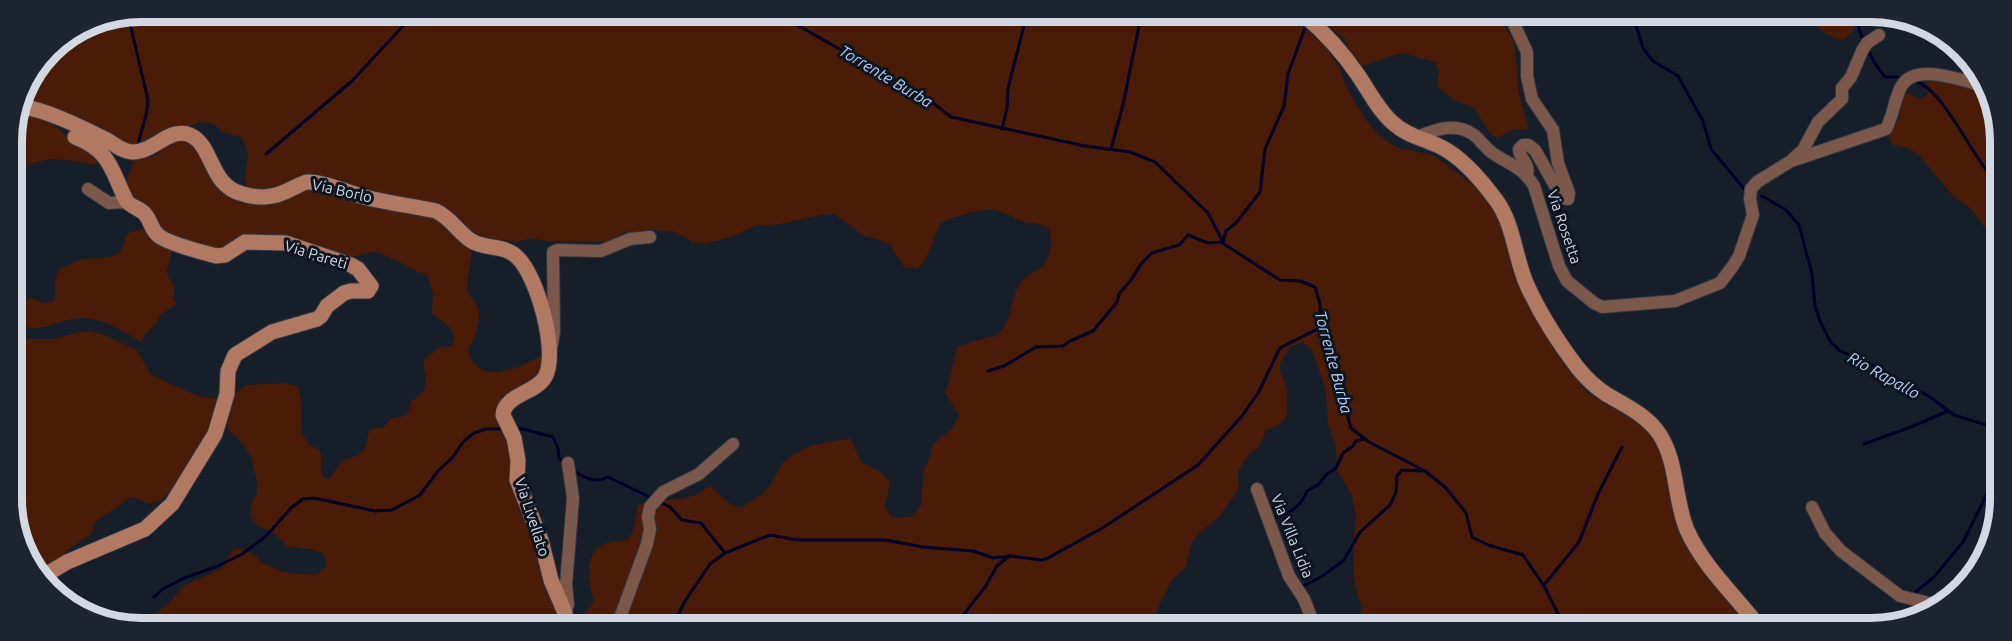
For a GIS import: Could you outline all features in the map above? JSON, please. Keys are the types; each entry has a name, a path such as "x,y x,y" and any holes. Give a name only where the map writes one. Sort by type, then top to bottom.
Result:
{"street":[{"path":"1312,22 1329,38 1357,73 1390,121 1399,129 1443,148 1467,166 1497,201 1505,217 1527,285 1552,330 1578,368 1593,384 1652,422 1670,454 1681,511 1687,529 1716,576 1752,618"},
{"path":"1417,137 1443,128 1467,130 1491,152 1527,174 1528,169 1518,148 1528,145 1535,150 1563,198 1568,199 1569,193 1558,164 1553,130 1532,99 1527,76 1527,52 1513,22"},
{"name":"Via Rosetta","path":"1527,174 1534,186 1559,266 1567,281 1602,307 1675,301 1720,282 1736,261 1748,233 1753,215 1751,189 1757,182 1791,161 1803,150 1818,122 1842,99 1842,88 1851,76 1867,43 1879,35"},
{"name":"Via Rosetta","path":"1791,161 1886,129 1892,119 1899,90 1904,81 1915,74 1924,73 1974,84"},
{"name":"Via Borlo","path":"28,108 110,141 125,151 134,152 149,148 172,134 185,133 202,144 213,170 227,186 241,194 271,197 304,183 314,183 367,198 436,211 444,214 471,241 504,249 517,256"},
{"name":"Via Pareti","path":"48,573 67,562 146,529 172,504 215,434 227,394 228,371 235,355 272,332 317,319 327,306 344,293 368,291 371,286 358,269 351,265 286,243 245,242 225,255 216,256 161,238 152,230 144,212 127,202 115,173 102,153 92,144 76,138 58,118"},
{"path":"88,189 110,203 127,202"},
{"path":"549,352 554,332 552,252 558,250 601,251 630,239 650,237"},
{"name":"Via Livellato","path":"517,256 529,276 541,305 547,331 549,367 541,383 507,405 503,415 514,438 518,460 517,480 541,540 551,580 565,618"},
{"path":"620,618 646,544 650,529 648,517 650,507 663,492 699,474 733,444"},
{"path":"566,618 568,604 566,585 573,498 568,463"},
{"name":"Via Villa Lidia","path":"1257,489 1288,576 1304,599 1311,618"},
{"path":"1812,507 1825,534 1841,551 1900,596 1930,603"}],"shaded area":[{"path":"142,22 1297,22 1325,46 1341,70 1344,82 1356,105 1379,135 1398,148 1433,155 1475,186 1496,206 1547,332 1586,392 1637,422 1652,435 1664,459 1678,524 1745,618 1361,618 1361,606 1354,580 1353,547 1356,517 1352,495 1338,472 1335,443 1328,424 1326,391 1312,350 1302,342 1290,347 1280,364 1287,389 1287,415 1284,421 1266,430 1258,448 1248,455 1238,471 1239,488 1220,516 1199,533 1192,543 1185,568 1171,581 1155,618 582,618 594,601 589,578 590,561 593,554 604,544 628,540 634,527 639,504 693,496 709,486 739,508 766,490 784,462 791,456 816,445 851,439 861,462 882,473 890,482 885,506 891,517 902,518 914,515 921,505 924,468 933,444 952,429 959,415 945,393 959,346 994,337 1001,332 1008,320 1019,285 1046,262 1051,243 1049,229 1041,224 1018,220 995,210 957,216 940,223 926,259 917,269 904,267 890,245 864,236 835,214 781,224 755,226 731,237 705,244 692,242 674,231 647,230 625,232 608,242 549,241 530,238 517,242 487,238 470,230 453,212 442,207 375,195 317,175 299,179 276,190 258,190 247,186 245,173 248,158 241,137 223,132 214,124 202,122 147,144 117,141 28,107 35,89 47,69 57,57 75,43 103,29"},
{"path":"1324,22 1502,22 1513,40 1519,94 1529,129 1512,130 1497,138 1490,134 1472,107 1456,101 1437,87 1439,70 1435,62 1402,53 1363,66 1352,53 1344,38"},
{"path":"1812,22 1856,22 1853,31 1844,40 1827,34"},
{"path":"1925,79 1977,90 1983,103 1990,142 1990,234 1971,209 1952,195 1918,154 1890,142 1889,135 1899,120 1903,95 1909,93 1921,99 1929,90"},
{"path":"26,115 40,117 58,128 73,143 92,151 97,159 95,165 53,159 24,167 23,134"},
{"path":"185,140 191,143 227,191 290,198 301,191 314,188 432,216 446,225 472,253 468,289 479,313 477,330 468,350 473,362 481,369 502,372 544,354 538,374 527,384 514,391 508,434 530,530 558,618 150,618 168,604 185,585 221,569 234,548 249,552 267,565 286,572 318,574 327,565 323,553 312,549 288,547 271,530 259,527 251,518 251,505 257,494 257,482 251,457 228,429 229,404 236,393 245,385 285,383 297,386 301,404 302,433 309,444 320,451 322,476 328,479 342,462 364,450 370,429 383,427 392,418 405,416 408,413 411,401 425,387 424,359 439,348 452,346 454,340 449,327 432,314 433,294 428,276 378,252 348,258 302,242 218,250 168,235 159,229 151,215 130,192 126,181 134,159 153,157 173,141"},
{"path":"143,229 172,252 167,269 174,286 174,299 177,304 161,314 141,342 97,320 73,319 39,328 22,326 23,303 31,298 48,303 55,300 58,270 82,259 108,258 120,253 129,233"},
{"path":"92,331 137,350 151,375 198,396 218,399 203,445 192,464 173,488 160,501 148,503 131,497 95,522 92,533 70,548 47,571 29,538 22,499 22,339 55,339"}],"waterway":[{"path":"266,154 352,81 407,22"},
{"name":"Torrente Burba","path":"792,22 919,92 951,117 1085,146 1130,152 1155,162 1208,213 1224,244 1280,280 1300,281 1315,287 1320,304 1321,327 1338,368 1351,428 1369,442 1425,471 1446,488 1466,513 1472,537 1488,545 1523,555 1544,586 1560,618"},
{"path":"1002,129 1007,108 1008,88 1025,22"},
{"path":"1111,149 1123,105 1140,22"},
{"path":"1858,22 1863,41"},
{"path":"130,24 148,100 138,145"},
{"path":"988,371 1004,366 1036,347 1063,346 1093,331 1117,302 1119,294 1141,264 1152,253 1179,245 1188,235 1208,243 1223,242 1226,231 1236,223 1260,192 1265,149 1284,106 1288,74 1306,25"},
{"name":"Rio Rapallo","path":"1636,25 1643,48 1653,61 1678,76 1703,121 1711,149 1745,190"},
{"path":"1868,49 1885,77 1901,79"},
{"path":"1913,81 1924,85 1935,95 1990,175"},
{"name":"Rio Rapallo","path":"1762,196 1786,210 1799,225 1812,274 1815,305 1830,341 1840,351 1867,362 1930,397 1954,415 1990,426"},
{"path":"677,618 685,601 710,564 725,553 770,535 797,540 886,540 923,547 973,551 993,558 1010,556 1042,560 1048,558 1104,527 1198,465 1242,416 1258,393 1280,348 1321,327"},
{"path":"1864,444 1948,411"},
{"path":"154,597 163,589 184,578 218,566 242,554 265,537 292,507 303,499 314,498 375,511 392,510 420,495 464,441 474,433 486,429 505,429"},
{"path":"514,429 523,429 553,437 559,458 564,462"},
{"path":"1272,518 1283,516 1293,509 1302,501 1307,491 1319,484 1336,468 1343,453 1356,441 1364,439"},
{"path":"1544,585 1579,542 1598,494 1622,447"},
{"path":"573,470 590,479 599,480 608,477 654,499"},
{"path":"1301,587 1321,577 1344,560 1360,532 1390,505 1396,492 1397,476 1402,470 1422,471"},
{"path":"1912,595 1934,577 1963,542 1990,488"},
{"path":"660,502 670,507 682,520 701,523 725,553"},
{"path":"961,618 985,587 997,566 1008,557"}]}
